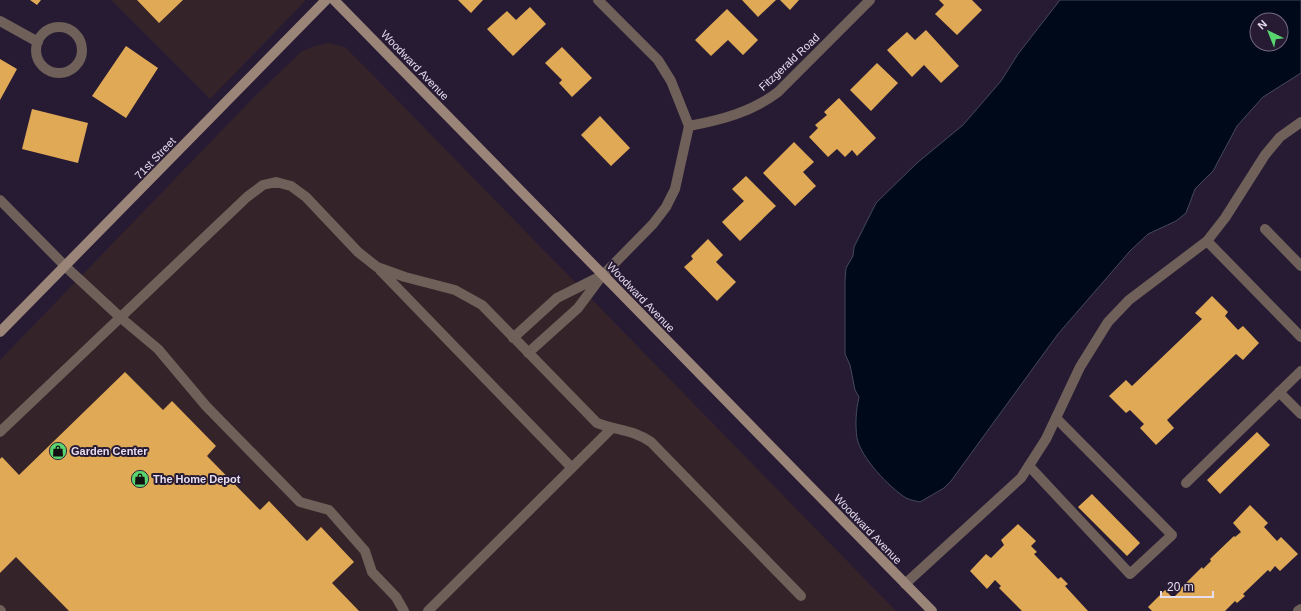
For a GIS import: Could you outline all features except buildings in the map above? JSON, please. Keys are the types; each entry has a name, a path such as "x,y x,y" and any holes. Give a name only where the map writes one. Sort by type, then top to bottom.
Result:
{"main road":[{"name":"71st Street","path":"0,332 66,267 326,0"},
{"name":"Woodward Avenue","path":"334,0 932,611"}],"street":[{"path":"528,353 578,308 603,275 653,224 666,208 675,189 689,126 671,81 658,60 598,0"},
{"name":"Fitzgerald Road","path":"689,126 714,121 756,106 768,99 778,92 870,0"},
{"path":"0,21 38,42"},
{"path":"62,27 69,30 80,40 82,55 74,68 68,72 52,72 40,64 36,49 38,42 48,30 62,27"},
{"path":"905,584 1010,488 1029,466 1056,418 1080,367 1108,322 1129,300 1206,241 1225,218 1265,155 1280,137 1301,122"},
{"path":"0,432 247,197 263,185 276,182 291,186 306,197 358,252 377,267 572,468"},
{"path":"0,200 66,267 121,318 158,349 206,406 300,502 329,510 365,550 372,572 396,598 404,611"},
{"path":"1265,229 1301,266"},
{"path":"1206,241 1301,337"},
{"path":"377,267 405,277 455,290 482,305 597,423 611,429 628,430 639,434 651,442 801,596"},
{"path":"513,338 557,298 603,275"},
{"path":"1186,483 1301,371"},
{"path":"1279,392 1301,414"},
{"path":"1029,466 1130,574 1172,535 1056,418"},
{"path":"428,611 611,429"}],"shaded area":[{"path":"111,0 306,0 210,99"},
{"path":"329,43 345,47 367,69 896,611 0,611 0,360 257,94 301,52 314,46"}],"water":[{"path":"1060,0 1301,0 1301,73 1263,97 1237,126 1213,171 1195,189 1186,213 1176,221 1148,234 1130,251 1058,334 951,481 944,488 920,502 906,498 884,479 864,454 857,438 856,418 859,397 855,390 850,365 845,354 846,268 853,256 854,247 876,203 917,163 963,125 1001,81 1018,54"}],"place":[{"name":"Garden Center","path":"58,451"},
{"name":"The Home Depot","path":"140,479"}]}
